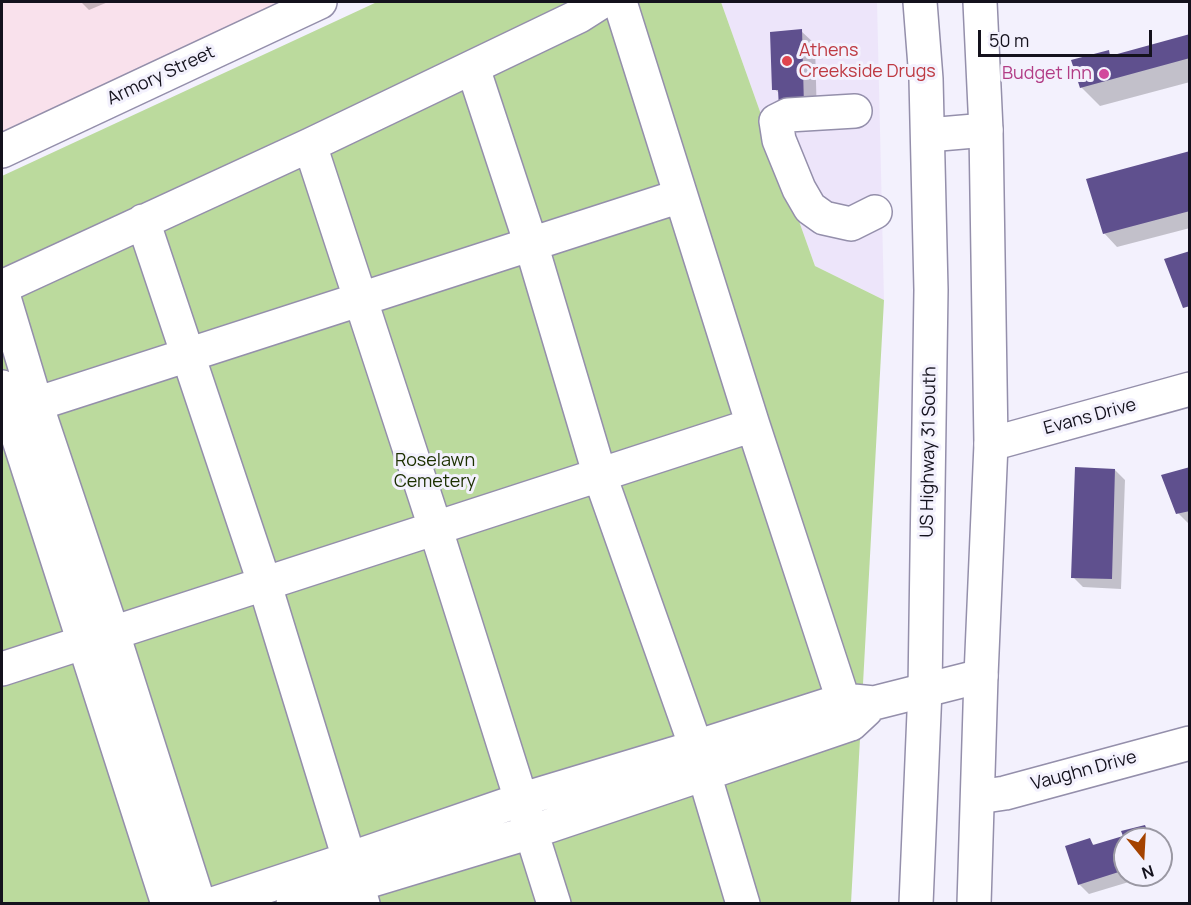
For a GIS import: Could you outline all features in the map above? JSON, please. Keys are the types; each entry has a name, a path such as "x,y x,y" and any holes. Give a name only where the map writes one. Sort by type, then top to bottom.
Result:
{"main road":[{"name":"Armory Street","path":"2,151 320,2"},
{"path":"199,903 12,404 2,289 473,68 579,16 601,2"},
{"path":"620,2 753,425 856,709"},
{"name":"US Highway 31 South","path":"916,903 926,689 931,290 926,79 920,2"},
{"path":"974,903 991,444 986,130 980,2"},
{"path":"473,68 531,244 600,476 700,760 743,903"},
{"path":"855,111 788,116 776,121 779,140 795,182 810,208 824,218 851,224 875,212"},
{"path":"928,135 986,130"},
{"path":"310,146 435,527 554,903"},
{"path":"12,404 187,355 680,196"},
{"path":"143,221 264,582 356,882"},
{"name":"Evans Drive","path":"991,444 1190,390"},
{"path":"2,669 753,425"},
{"path":"98,638 168,903"},
{"path":"293,903 356,882 531,832 700,760 856,709 981,676"},
{"name":"Vaughn Drive","path":"978,797 1005,793 1190,743"},
{"path":"213,903 356,882 520,800 700,760"}],"shaded area":[{"path":"2,2 289,2 2,135"},
{"path":"721,2 877,2 884,300 815,266"}],"green space":[{"name":"Roselawn Cemetery","path":"377,2 721,2 815,266 884,300 851,903 2,903 2,176"}],"building":[{"name":"Athens Creekside Drugs","path":"802,29 804,107 779,108 778,90 772,90 770,32"},
{"name":"Budget Inn","path":"1190,34 1190,58 1080,88 1071,60 1109,50 1110,56"},
{"path":"1190,151 1190,211 1103,234 1086,179"},
{"path":"1190,251 1190,306 1183,308 1164,259"},
{"path":"1075,467 1115,469 1112,579 1071,578"},
{"path":"1190,467 1190,511 1176,514 1161,475"},
{"path":"1090,838 1093,845 1113,839 1113,874 1078,885 1065,846"}],"place":[{"name":"Athens Creekside Drugs","path":"787,61"},
{"name":"Budget Inn","path":"1104,74"}]}
